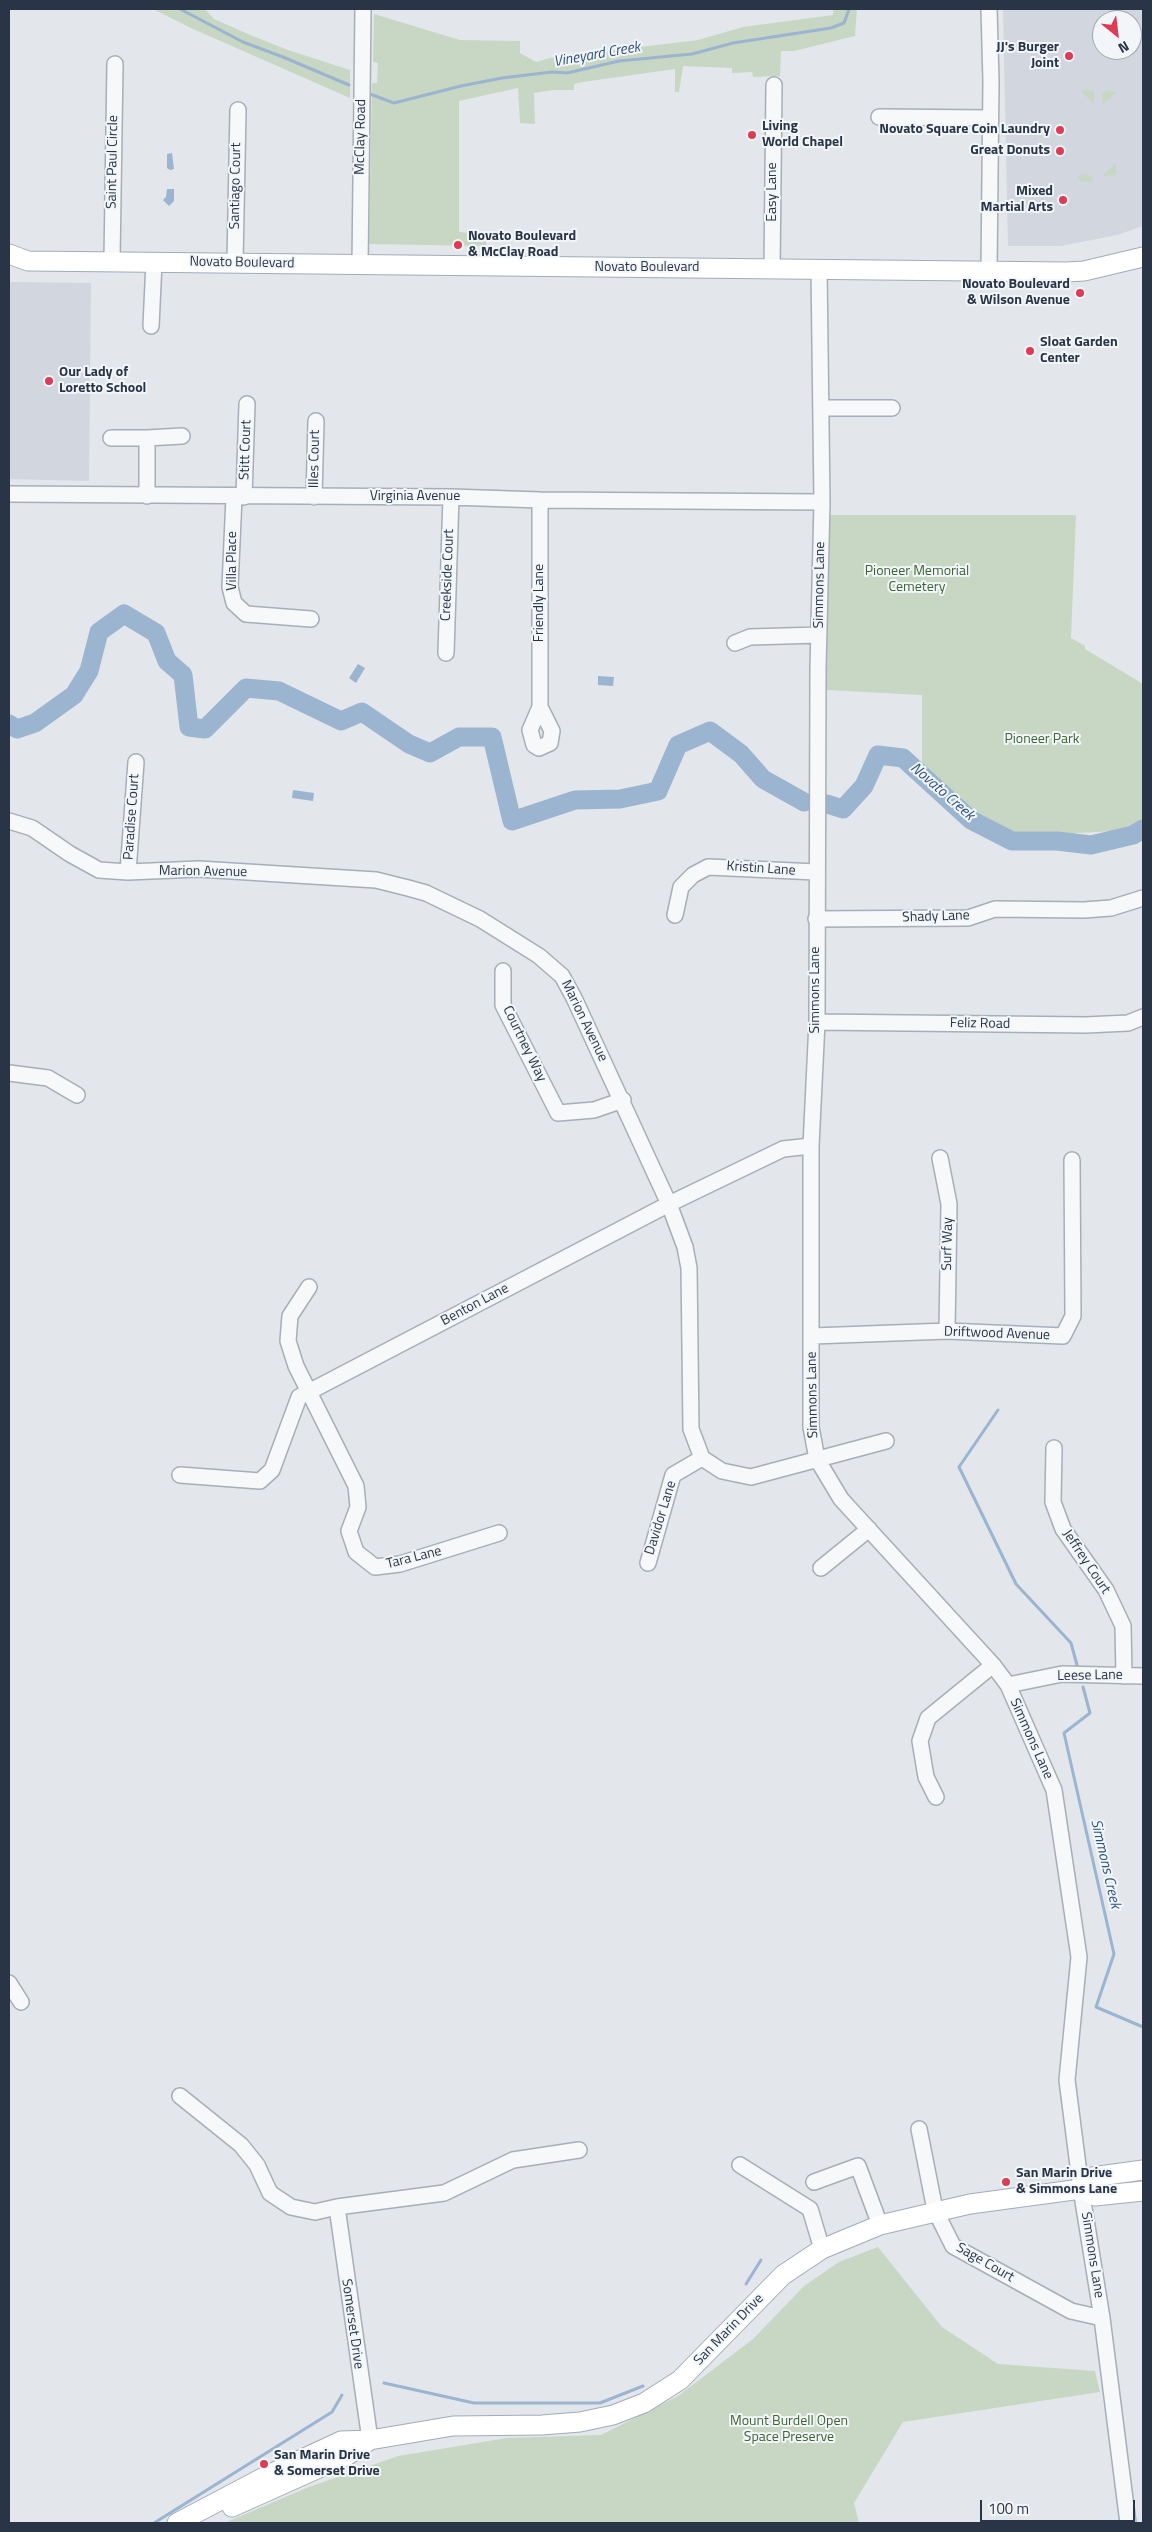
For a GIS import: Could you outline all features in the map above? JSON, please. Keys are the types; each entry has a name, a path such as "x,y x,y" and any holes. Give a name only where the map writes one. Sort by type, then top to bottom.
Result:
{"main road":[{"name":"Novato Boulevard","path":"9,254 28,261"},
{"name":"Novato Boulevard","path":"9,268 28,261 112,260 360,265 1084,271 1143,257"},
{"name":"San Marin Drive","path":"1081,2189 1092,2177 1143,2170"},
{"name":"San Marin Drive","path":"177,2523 270,2474 341,2441 370,2440 452,2426 542,2425 580,2422 613,2415 644,2403 680,2380 783,2275 822,2249 880,2225 936,2210 1081,2189 1095,2196 1143,2191"},
{"name":"San Marin Drive","path":"195,2523 348,2456 370,2440"}],"street":[{"name":"McClay Road","path":"360,265 362,9"},
{"path":"989,9 989,270"},
{"name":"Saint Paul Circle","path":"112,260 116,64"},
{"name":"Easy Lane","path":"772,269 774,85"},
{"name":"Santiago Court","path":"235,262 238,110"},
{"path":"879,117 990,118"},
{"path":"152,326 154,262"},
{"name":"Simmons Lane","path":"819,269 822,502 816,872 816,1022 811,1146 811,1427 817,1460 840,1499 993,1664 1008,1684 1054,1790 1079,1956 1067,2080 1081,2189 1102,2318 1128,2523"},
{"name":"Stitt Court","path":"239,497 247,404"},
{"path":"822,408 892,408"},
{"name":"Illes Court","path":"314,497 316,421"},
{"path":"111,438 182,436"},
{"path":"146,438 147,496"},
{"name":"Virginia Avenue","path":"9,494 822,502"},
{"name":"Villa Place","path":"239,497 230,587 234,603 246,614 311,619"},
{"name":"Creekside Court","path":"446,653 451,497"},
{"name":"Friendly Lane","path":"540,500 540,707"},
{"path":"735,643 750,637 819,635"},
{"name":"Paradise Court","path":"128,872 136,762"},
{"name":"Marion Avenue","path":"9,821 32,828 99,870 128,872 199,869 376,880 426,893 480,919 539,956 562,976 623,1100 669,1204 685,1247 689,1268 691,1430 702,1458"},
{"name":"Kristin Lane","path":"676,915 681,887 693,875 708,867 816,872"},
{"name":"Shady Lane","path":"816,919 968,918 995,909 1084,910 1110,908 1143,898"},
{"name":"Courtney Way","path":"503,972 503,1005 558,1113 594,1110 623,1100"},
{"name":"Feliz Road","path":"816,1022 1086,1025 1128,1023 1143,1018"},
{"path":"9,1073 48,1078 77,1095"},
{"name":"Benton Lane","path":"180,1475 260,1481 272,1470 298,1397 669,1204 783,1149 811,1146"},
{"name":"Surf Way","path":"940,1158 949,1204 947,1331"},
{"name":"Driftwood Avenue","path":"812,1336 947,1331 1063,1336 1072,1316 1072,1160"},
{"path":"309,1287 290,1316 288,1341 296,1366 310,1392"},
{"name":"Tara Lane","path":"310,1392 356,1486 358,1507 350,1531 356,1552 375,1567 400,1564 499,1533"},
{"path":"702,1458 722,1471 750,1477 886,1441"},
{"name":"Jeffrey Court","path":"1054,1448 1053,1502 1063,1529 1106,1590 1123,1626 1124,1676"},
{"name":"Davidor Lane","path":"648,1563 673,1475 702,1458"},
{"path":"821,1568 869,1529"},
{"path":"936,1797 926,1777 920,1741 928,1718 993,1664"},
{"name":"Leese Lane","path":"1008,1684 1062,1674 1143,1676"},
{"path":"9,1983 21,2002"},
{"path":"180,2096 241,2145 257,2165 270,2193 290,2207 315,2212 337,2206 444,2193 514,2160 579,2150"},
{"name":"Sage Court","path":"919,2129 936,2210 953,2246 1071,2311 1102,2318"},
{"path":"740,2165 810,2208 822,2249"},
{"path":"814,2182 858,2166 880,2225"},
{"name":"Somerset Drive","path":"337,2206 370,2440"}],"shaded area":[{"path":"1003,9 1143,9 1143,226 1117,235 1061,246 1008,246"},
{"name":"Our Lady of Loretto School","path":"9,282 91,283 89,481 9,479"}],"green space":[{"path":"153,9 205,9 214,19 248,34 288,50 350,70 350,98 193,29"},
{"path":"833,9 857,9 855,36 794,51 781,51 780,76 753,77 752,72 732,73 732,68 683,66 679,92 675,92 675,69 583,82 574,84 574,90 553,90 534,93 535,124 520,123 518,88 459,101 459,232 486,234 486,246 369,244 372,83 377,83 378,63 373,62 374,14 460,40 520,41 520,53 536,62 550,58 698,40 743,27 833,15"},
{"path":"1082,90 1094,91 1094,104 1082,92"},
{"path":"1106,90 1116,92 1103,104 1102,94"},
{"path":"1116,163 1116,175 1103,175"},
{"path":"1083,174 1092,177 1093,182 1080,181 1078,176"},
{"name":"Pioneer Park","path":"830,515 1076,515 1071,638 1085,646 1085,649 1143,684 1143,824 1115,831 1077,833 1039,844 1001,837 969,808 942,801 922,778 922,695 826,690"},
{"name":"Mount Burdell Open Space Preserve","path":"878,2247 942,2327 998,2364 1095,2371 1100,2392 903,2422 854,2503 859,2523 224,2523 309,2487 398,2456 507,2438 601,2435 678,2396 753,2339 804,2286 839,2262"}],"water":[{"path":"172,153 174,169 170,170 167,168 167,154"},
{"path":"167,189 174,189 174,201 169,206 163,200 166,197"},
{"path":"358,664 365,668 356,683 349,678"},
{"path":"598,676 614,677 613,686 598,685"},
{"path":"293,790 314,793 313,801 292,798"}],"waterway":[{"name":"Vineyard Creek","path":"180,9 243,42 349,85"},
{"name":"Vineyard Creek","path":"370,94 394,103 502,78 552,72 567,73 619,61 692,54 733,43 831,28 844,23 849,9"},
{"name":"Novato Creek","path":"9,724 17,729 35,723 74,695 89,671 99,632 124,614 156,633 167,661 183,675 189,727 205,729 246,688 279,691 341,721 362,712 409,744 430,753 459,737 492,737 512,821 575,800 620,799 658,791 678,745 710,731 741,754 763,779 804,802"},
{"name":"Novato Creek","path":"827,804 843,809 864,786 878,755 903,758 971,820 1012,841 1057,841 1091,845 1133,835 1143,829"},
{"name":"Simmons Creek","path":"998,1410 959,1467 1016,1584 1071,1643 1077,1665"},
{"name":"Simmons Creek","path":"1083,1687 1090,1713 1064,1733 1114,1954 1096,2007 1143,2027"},
{"path":"746,2284 761,2260"},
{"path":"384,2383 474,2403 600,2403 643,2386"},
{"path":"154,2523 332,2412 342,2395"}],"place":[{"name":"JJ's Burger Joint","path":"1069,56"},
{"name":"Novato Square Coin Laundry","path":"1060,130"},
{"name":"Living World Chapel","path":"752,135"},
{"name":"Great Donuts","path":"1060,151"},
{"name":"Mixed Martial Arts","path":"1063,200"},
{"name":"Novato Boulevard & McClay Road","path":"458,245"},
{"name":"Novato Boulevard & Wilson Avenue","path":"1080,293"},
{"name":"Sloat Garden Center","path":"1030,351"},
{"name":"Our Lady of Loretto School","path":"49,381"},
{"name":"San Marin Drive & Simmons Lane","path":"1006,2182"},
{"name":"San Marin Drive & Somerset Drive","path":"264,2464"}],"park label":[{"name":"Pioneer Memorial Cemetery","path":"917,580"}]}
